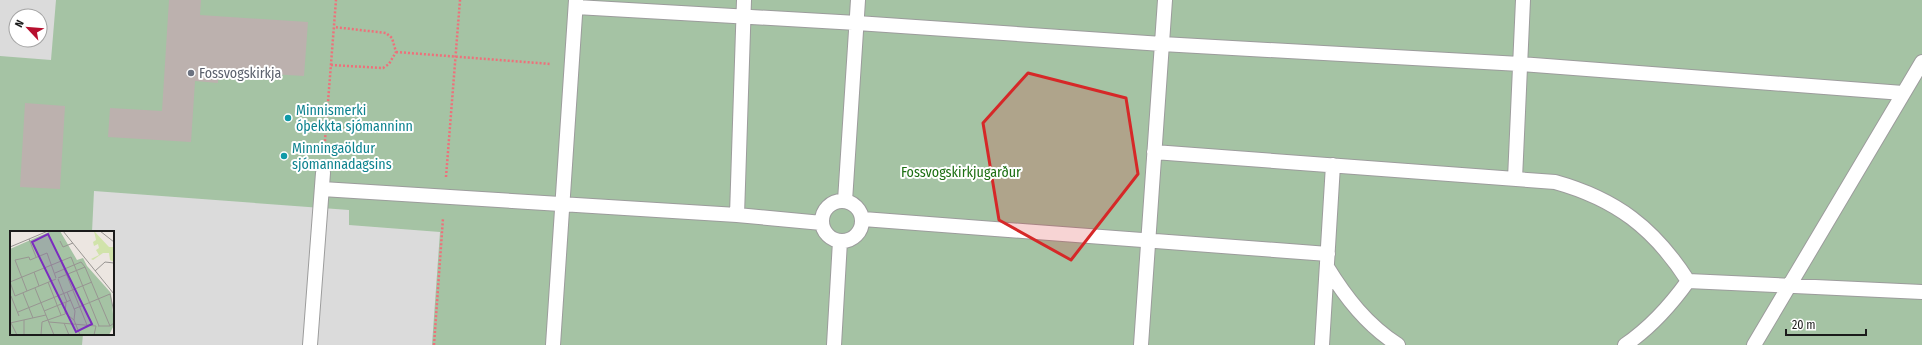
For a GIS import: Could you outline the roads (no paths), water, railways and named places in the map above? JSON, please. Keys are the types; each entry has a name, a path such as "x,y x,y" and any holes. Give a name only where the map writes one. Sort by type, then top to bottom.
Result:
{"lane":[{"path":"737,215 744,0"},
{"path":"845,201 858,0"},
{"path":"1141,345 1165,0"},
{"path":"1515,179 1523,0"},
{"path":"553,345 564,204 576,3 743,16 1162,44 1520,64 1904,93"},
{"path":"1754,345 1922,62"},
{"path":"1154,152 1556,182 1578,189 1621,209 1640,223 1658,240 1688,281"},
{"path":"1322,345 1332,165"},
{"path":"310,345 323,173"},
{"path":"322,189 737,215 822,223"},
{"path":"836,201 845,201 854,204 860,210 863,219 862,228 856,235 849,240 840,241 832,238 825,231 822,223 828,206 836,201"},
{"path":"863,219 1148,240 1327,261"},
{"path":"834,345 840,241"},
{"path":"1327,261 1353,306 1370,323 1398,345"},
{"path":"1688,281 1922,292"},
{"path":"1625,345 1656,320 1673,302 1688,281"}],"place":[{"name":"Fossvogskirkja","path":"191,73"},
{"name":"Minnismerki óþekkta sjómanninn","path":"288,118"},
{"name":"Minningaöldur sjómannadagsins","path":"284,156"}],"park label":[{"name":"Fossvogskirkjugarður","path":"961,172"}]}
